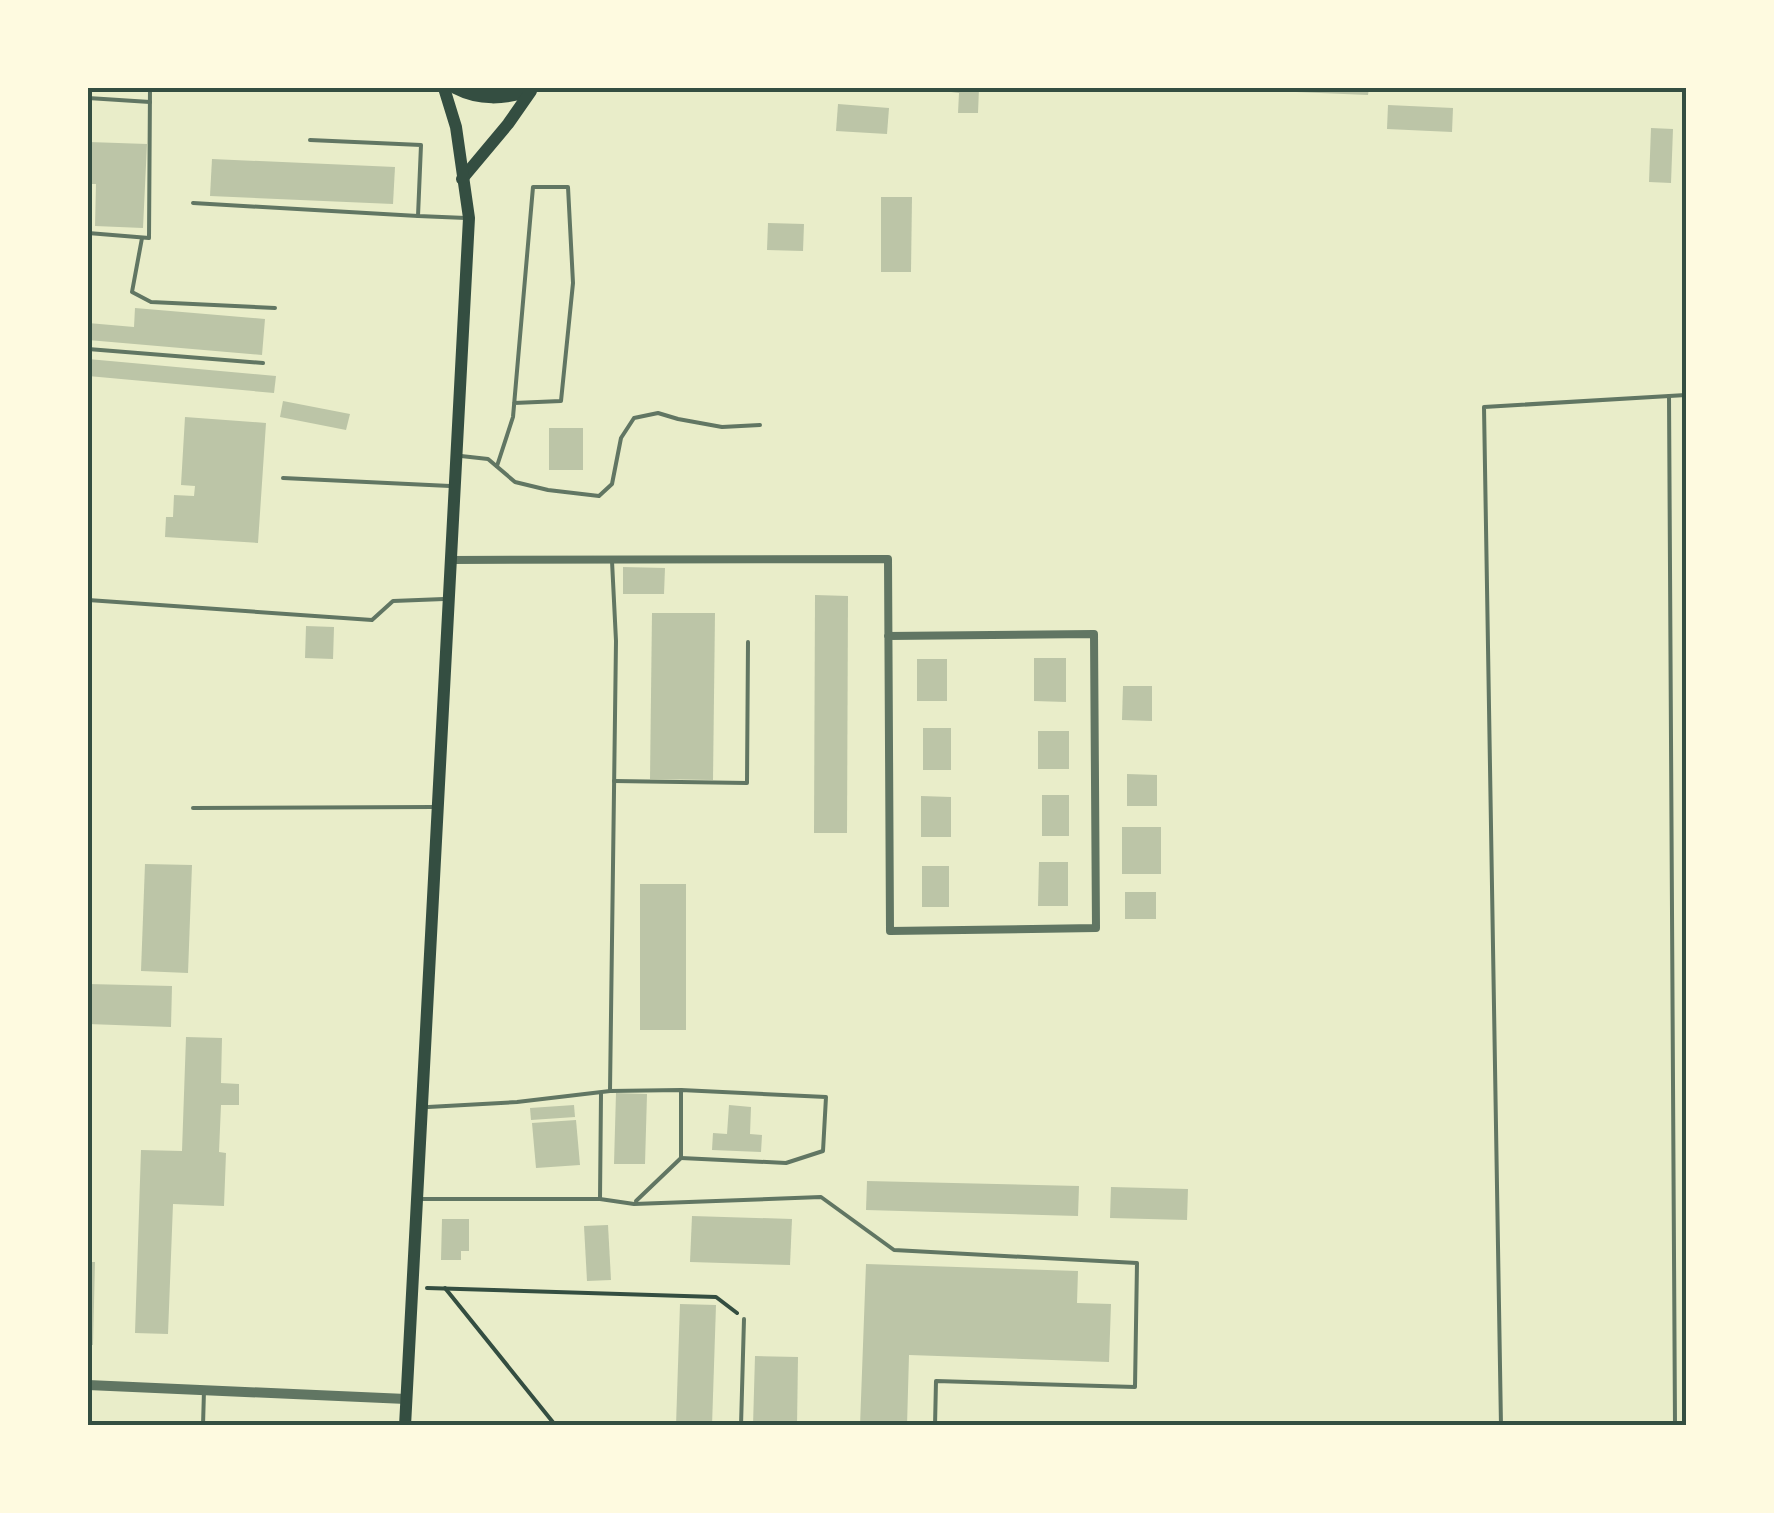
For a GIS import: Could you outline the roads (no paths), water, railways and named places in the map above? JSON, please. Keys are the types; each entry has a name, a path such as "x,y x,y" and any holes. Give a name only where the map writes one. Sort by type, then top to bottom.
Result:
{"main road":[{"path":"404,1426 470,218 456,127 444,88"},
{"path":"455,88 484,98 508,98 534,89"},
{"path":"462,178 534,89"}],"street":[{"path":"451,560 888,558 888,636 890,931 1096,928 1094,634 888,636"},
{"path":"88,1385 406,1399"}],"lane":[{"path":"88,233 149,238 150,88"},
{"path":"88,98 150,102"},
{"path":"310,140 421,145 418,216"},
{"path":"497,466 513,416 514,403 534,187 568,187 573,283 561,402 514,403"},
{"path":"193,203 470,218"},
{"path":"142,237 132,292 152,302 275,308"},
{"path":"88,349 263,363"},
{"path":"1501,1426 1484,407 1686,395"},
{"path":"1668,396 1675,1426"},
{"path":"457,455 488,458 515,482 599,496 612,484 622,438 634,418 658,413 722,427 760,425"},
{"path":"283,478 455,487"},
{"path":"610,1091 616,640 612,559"},
{"path":"88,600 372,620 393,601 449,599"},
{"path":"614,781 746,782 748,642"},
{"path":"192,808 438,807"},
{"path":"634,1204 681,1158 681,1090"},
{"path":"423,1107 518,1102 610,1091 826,1097 823,1151 786,1163 681,1158"},
{"path":"600,1199 601,1092"},
{"path":"417,1199 600,1199 634,1204 821,1197 894,1250 1137,1263 1136,1386 936,1382 935,1426"},
{"path":"741,1426 744,1318"},
{"path":"203,1426 204,1390"}]}
